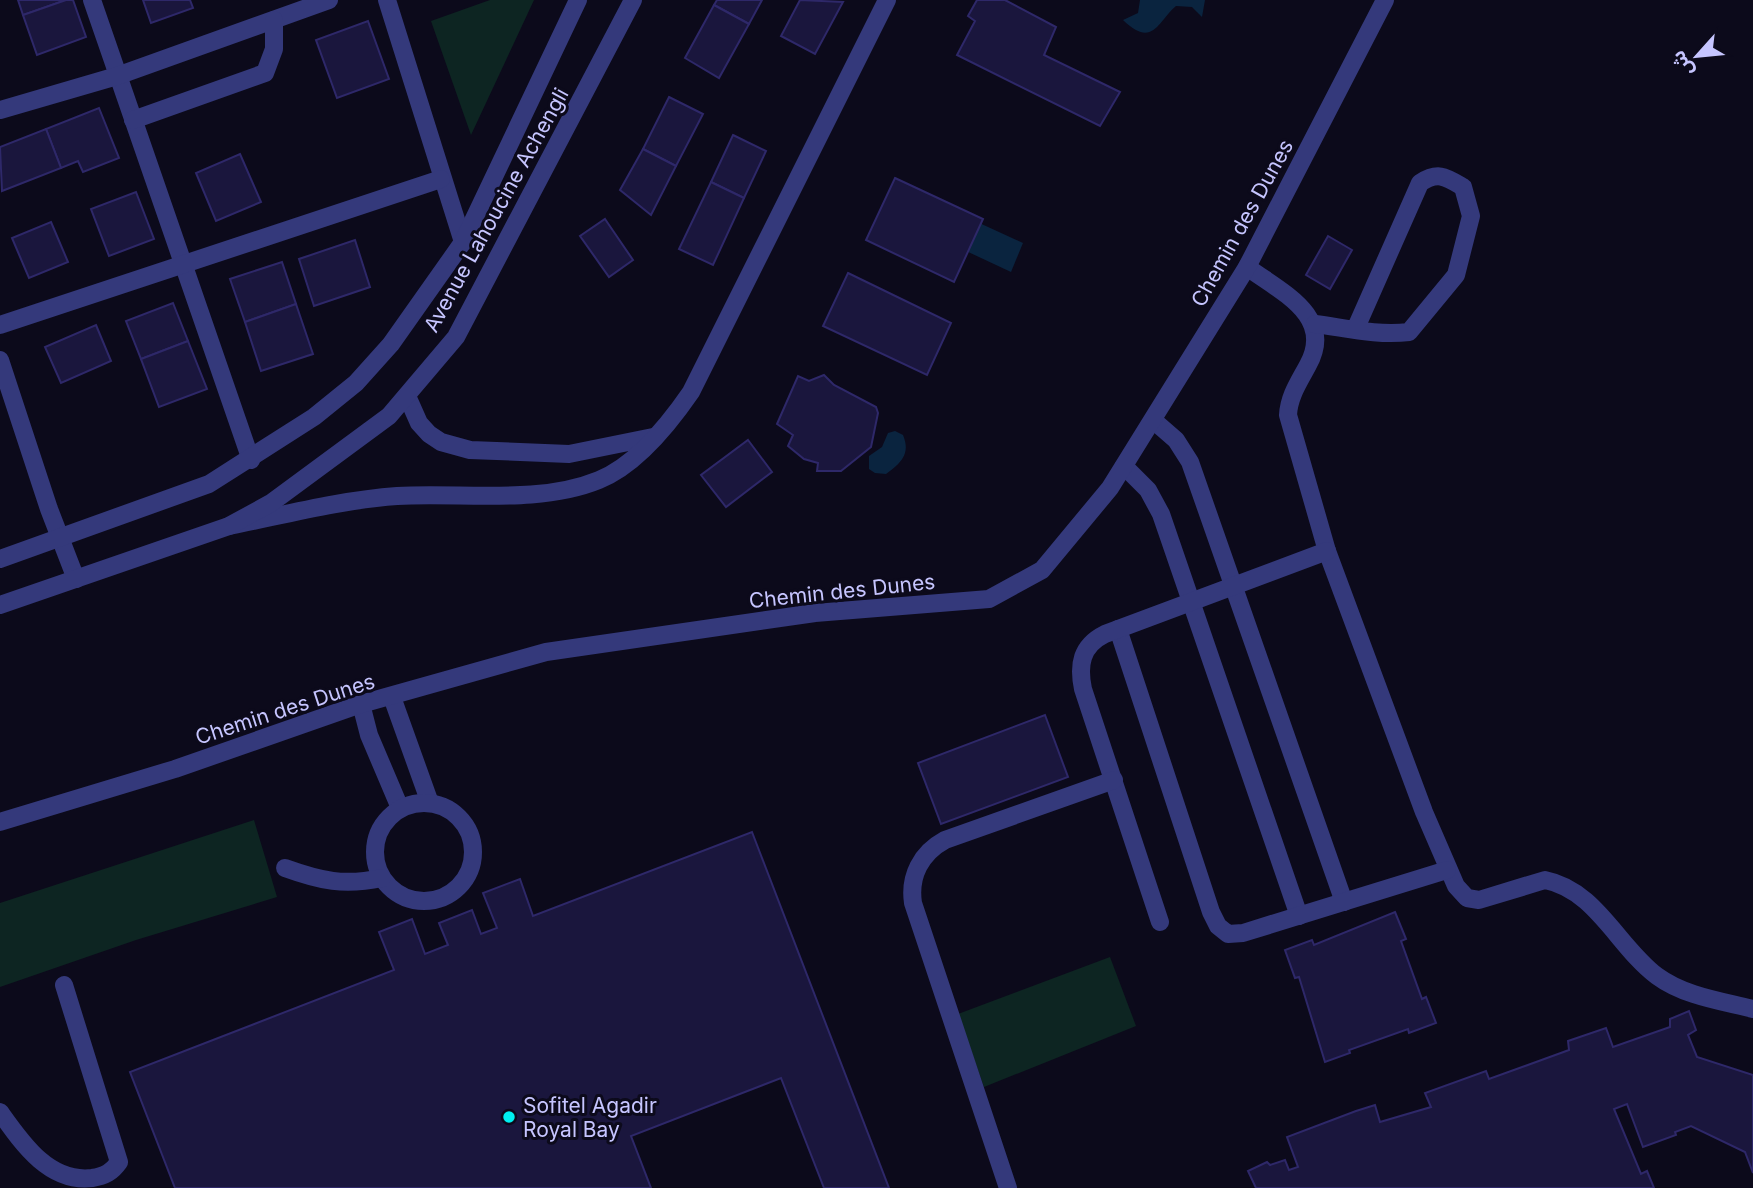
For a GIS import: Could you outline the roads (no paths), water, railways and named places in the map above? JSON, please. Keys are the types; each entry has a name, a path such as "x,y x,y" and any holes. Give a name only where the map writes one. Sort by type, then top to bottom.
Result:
{"street":[{"path":"92,0 251,460"},
{"path":"0,110 117,76 329,0"},
{"path":"387,0 441,179 463,242"},
{"name":"Avenue Lahoucine Achengli","path":"0,559 62,539 209,484 251,460 314,417 356,383 391,344 463,242 578,0"},
{"name":"Avenue Lahoucine Achengli","path":"0,605 229,526 271,503 340,455 388,416 456,337 634,0"},
{"path":"229,526 395,496 516,494 576,487 600,480 623,465 675,414 691,392 887,0"},
{"name":"Chemin des Dunes","path":"0,822 175,769 361,704 545,652 816,613 989,599 1042,570 1072,537 1124,466 1247,267 1385,0"},
{"path":"133,120 265,73 274,49 274,20"},
{"path":"1315,324 1355,330 1391,334 1409,332 1456,275 1471,216 1463,187 1443,175 1431,175 1420,183 1355,330"},
{"path":"0,325 441,179"},
{"path":"1247,267 1307,313 1315,324 1316,346 1288,403 1288,415 1327,551 1447,870 1460,893 1472,900 1545,880 1555,882 1583,898 1655,974 1672,986 1753,1009"},
{"path":"0,360 49,509 76,579"},
{"path":"407,396 419,423 429,434 442,442 470,450 569,454 653,437"},
{"path":"1153,420 1176,440 1189,462 1344,902"},
{"path":"1124,466 1148,490 1161,514 1298,916"},
{"path":"1160,922 1083,690 1080,666 1088,645 1118,629 1327,551"},
{"path":"1118,629 1211,912 1218,926 1228,934 1243,933 1447,870"},
{"path":"392,697 430,803"},
{"path":"361,704 369,734 400,808"},
{"path":"1009,1188 912,903 911,890 917,865 934,846 945,840 1114,780"},
{"path":"430,803 450,810 465,824 473,843 472,866 461,886 442,899 420,902 398,895 382,878 374,853 381,827 400,808 430,803"},
{"path":"285,868 318,879 353,884 382,878"},
{"path":"0,1112 32,1154 66,1175 80,1179 105,1175 114,1170 119,1162 64,985"}],"water":[{"path":"1140,0 1205,0 1202,17 1192,7 1176,6 1154,30 1141,32 1123,20 1138,13"},
{"path":"975,221 1023,243 1011,272 964,250"},
{"path":"895,431 903,435 905,453 886,474 875,473 869,469 869,456 882,447 888,433"}],"place":[{"name":"Sofitel Agadir Royal Bay","path":"509,1117"}]}
